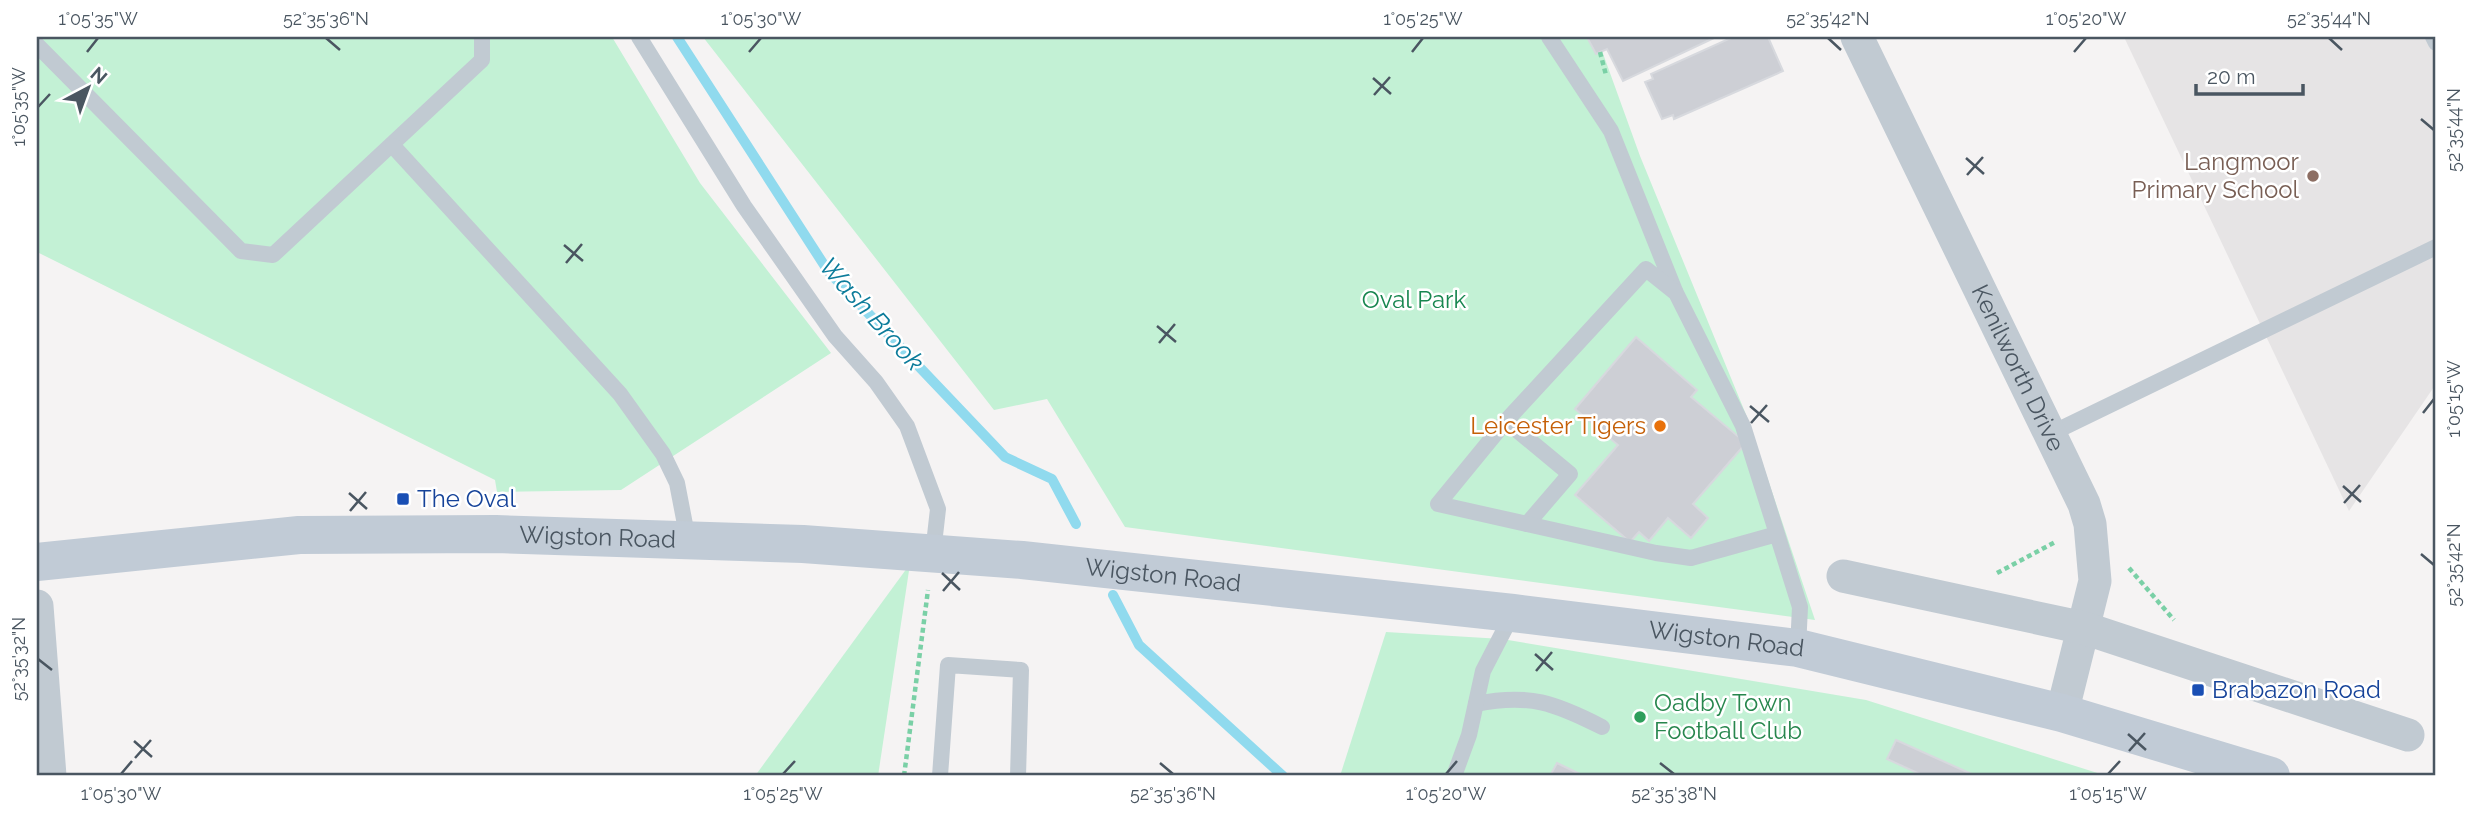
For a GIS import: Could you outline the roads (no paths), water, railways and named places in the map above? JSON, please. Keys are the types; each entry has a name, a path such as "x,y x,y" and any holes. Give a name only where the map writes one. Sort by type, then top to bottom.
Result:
{"main road":[{"name":"Wigston Road","path":"37,562 299,535 496,534 688,540 933,554 1513,613 1798,648 2062,713 2271,776"}],"street":[{"name":"Kenilworth Drive","path":"1857,37 2090,524 2095,581 2062,713"},
{"path":"1843,576 2084,628 2408,735"},
{"path":"37,606 50,776"}],"lane":[{"path":"37,44 241,251 272,255 393,146 482,60 482,37"},
{"path":"639,37 744,206 835,336 876,382 907,426 938,509 933,554"},
{"path":"1549,37 1611,131 1676,293 1743,426 1800,607 1798,648"},
{"path":"2433,37 2436,43"},
{"path":"393,146 620,394 663,454 677,483 688,540"},
{"path":"2049,435 2436,247"},
{"path":"1676,293 1646,269 1506,421 1438,504 1656,554 1691,558 1777,534"},
{"path":"1506,421 1570,474 1527,524"},
{"path":"1454,776 1469,735 1483,671 1513,613"},
{"path":"940,776 948,665 1021,670 1018,776"},
{"path":"1476,704 1514,698 1536,699 1558,706 1602,727"}],"waterway":[{"name":"Wash Brook","path":"677,37 828,271 1005,457 1052,479 1076,524"},
{"name":"Wash Brook","path":"1113,595 1139,645 1283,776"}],"place":[{"name":"Langmoor Primary School","path":"2313,176"},
{"name":"Leicester Tigers","path":"1660,426"},
{"name":"The Oval","path":"403,499"},
{"name":"Brabazon Road","path":"2198,690"},
{"name":"Oadby Town Football Club","path":"1640,717"}],"park label":[{"name":"Oval Park","path":"1414,300"}]}
